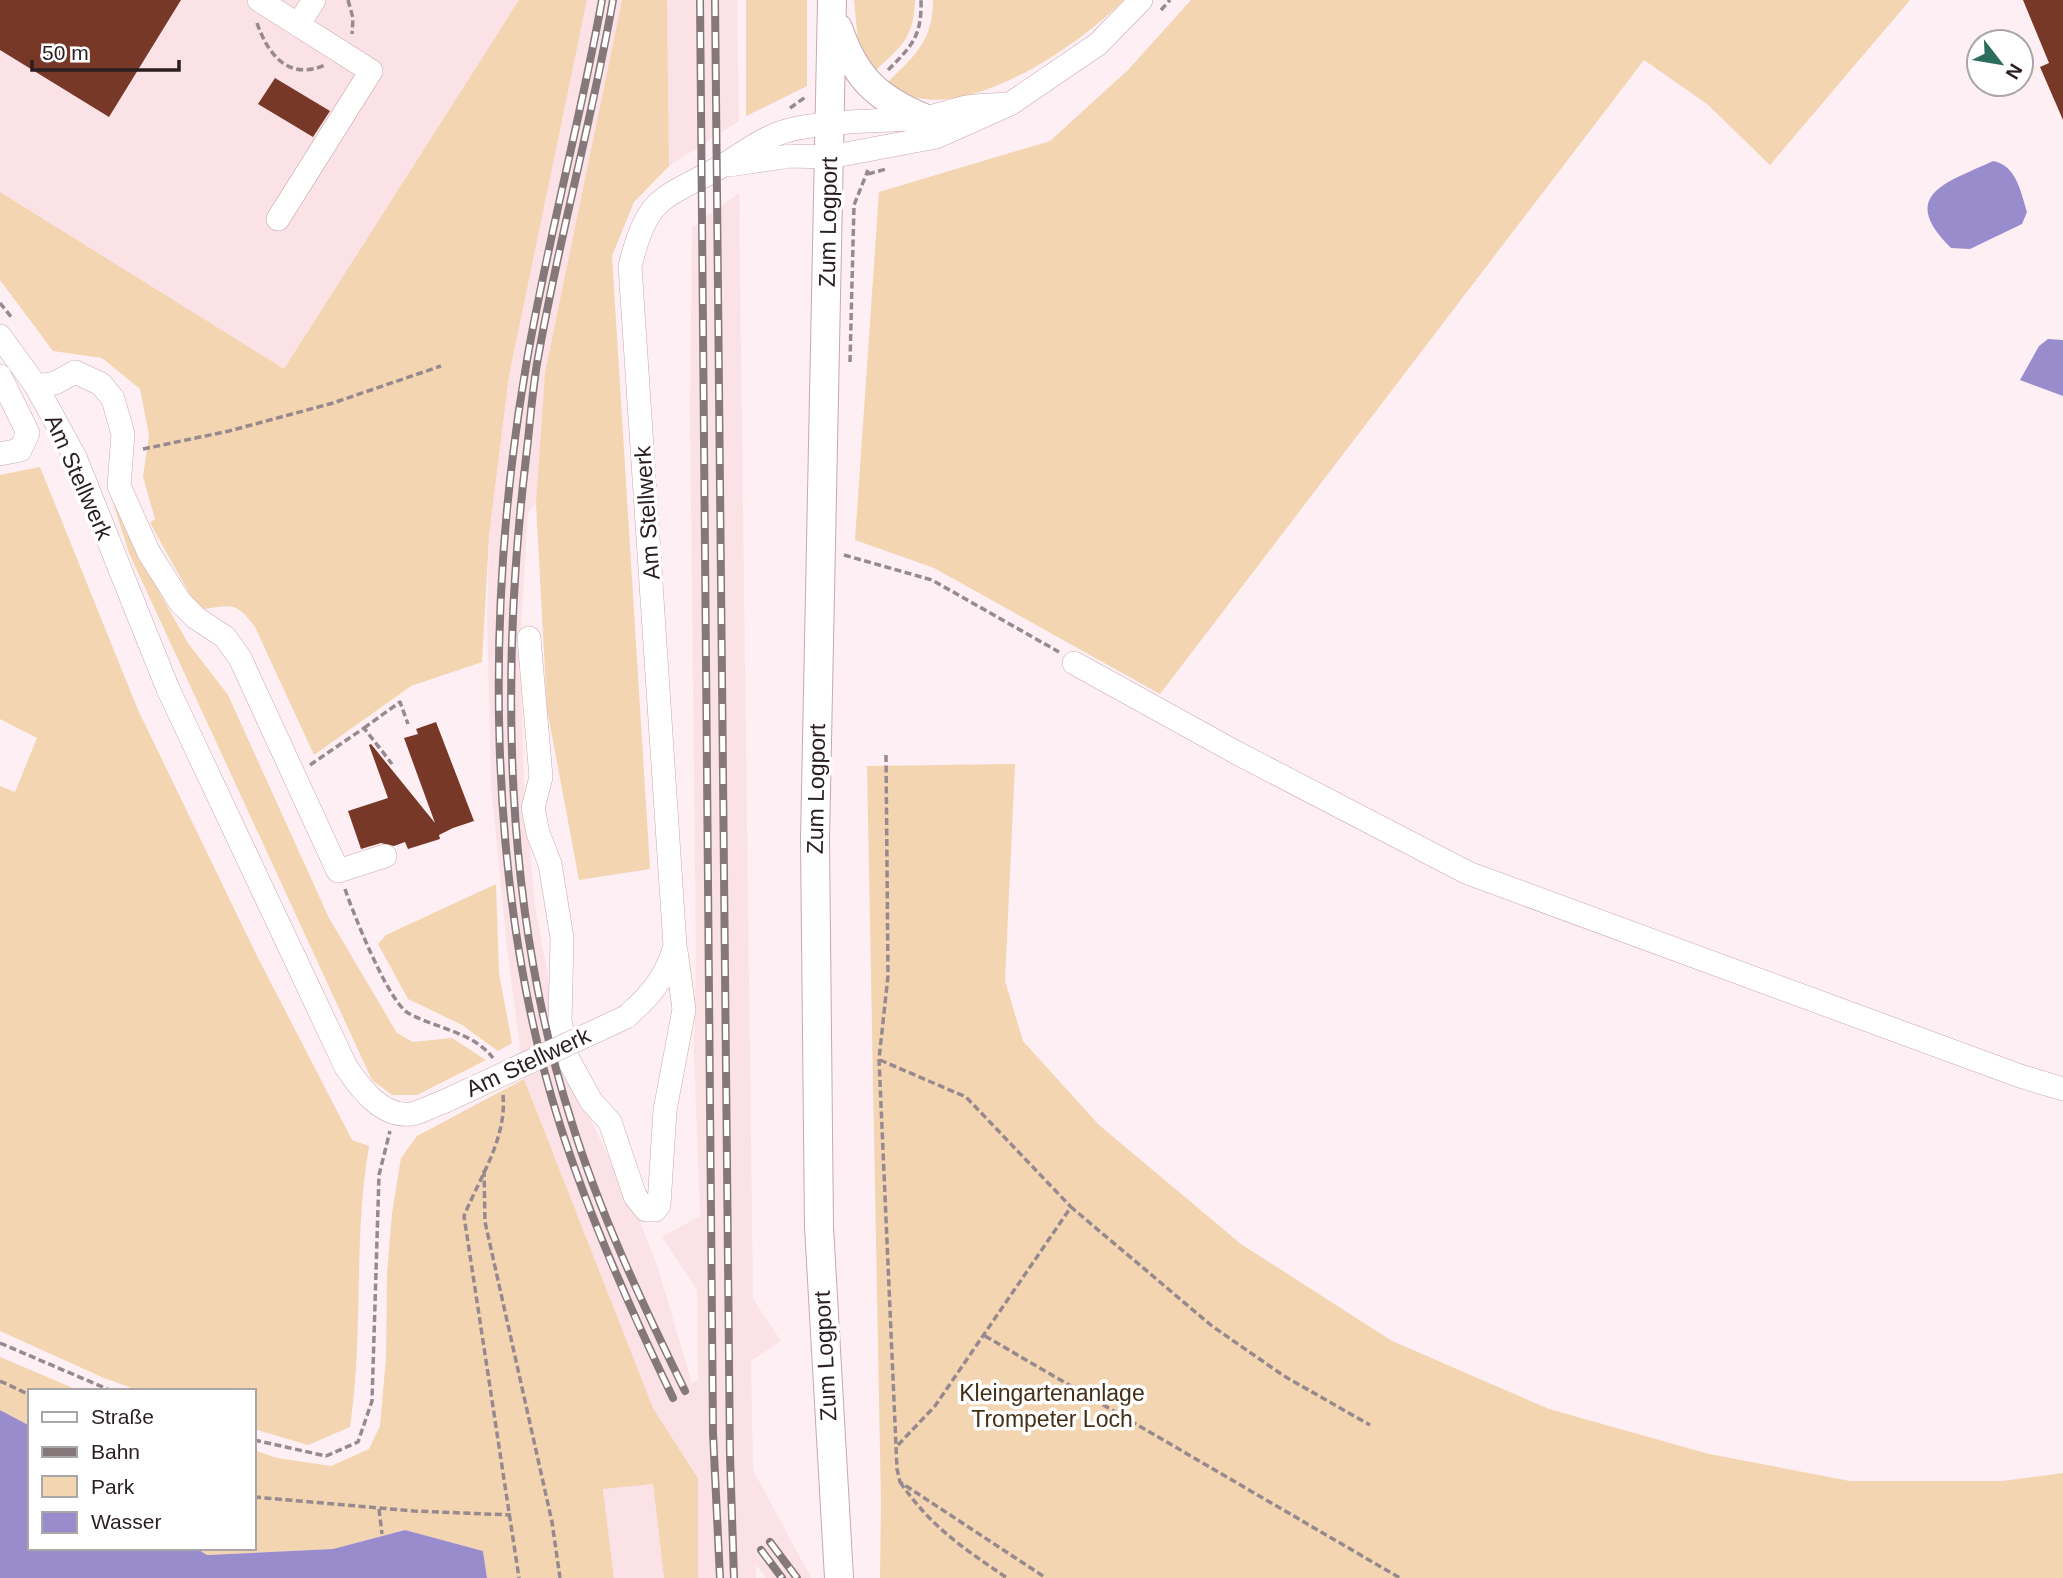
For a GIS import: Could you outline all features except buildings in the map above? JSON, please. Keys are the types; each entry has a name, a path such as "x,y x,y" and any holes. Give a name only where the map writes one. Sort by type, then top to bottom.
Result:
{"main road":[{"path":"832,6 849,60 872,86 897,107 924,118"},
{"name":"Zum Logport","path":"832,6 815,881 819,1227 839,1578"}],"street":[{"path":"259,0 371,71 278,219"},
{"path":"306,30 314,0"},
{"name":"Am Stellwerk","path":"723,166 790,156 830,157 936,137 1010,104 1098,44 1141,0"},
{"name":"Am Stellwerk","path":"0,336 36,386 75,457 169,689 346,1068 379,1105 410,1114 443,1102 626,1017 652,994 669,970 675,946 630,266 638,233 657,203 679,187 723,166 755,143 780,132 924,118 967,107 1010,104"},
{"path":"36,386 55,383 75,372 101,384 113,399 120,416 123,449 119,486 132,522 180,602 196,618 225,637 240,658 338,872 385,856"},
{"path":"0,376 28,433 10,452"},
{"path":"529,638 541,777 533,808 538,833 550,864 562,938 560,1021 568,1059 591,1101 610,1122 635,1196 646,1210 655,1210 659,1205 665,1110 684,1009 675,946"},
{"path":"1074,663 1237,753 1468,873 2007,1072 2063,1089"}],"path":[{"path":"872,86 910,48 922,23 921,0"},
{"path":"850,368 855,205 868,174"},
{"path":"123,449 149,449 229,431 333,403 441,366"},
{"path":"840,554 932,580 1074,663"},
{"path":"317,761 400,702 408,724"},
{"path":"364,728 392,764"},
{"path":"886,755 888,976 879,1059 896,1447 900,1482 921,1513 952,1540 1007,1578"},
{"path":"338,872 361,939 405,1012 458,1033 492,1055 495,1066"},
{"path":"879,1059 966,1097 1070,1208 1212,1326 1284,1376 1370,1425"},
{"path":"501,1088 504,1098 498,1142 464,1216 519,1578"},
{"path":"256,1440 326,1456 358,1442 372,1401 379,1175 395,1111"},
{"path":"484,1168 485,1222 552,1522 560,1578"},
{"path":"896,1447 935,1406 1070,1208"},
{"path":"985,1336 1400,1578"},
{"path":"0,1343 107,1389"},
{"path":"0,1381 28,1394"},
{"path":"900,1482 1046,1578"},
{"path":"256,1499 511,1515"},
{"path":"379,1508 382,1534"}],"shaded area":[{"path":"0,0 519,0 284,370 0,192"},
{"path":"587,0 622,0 545,372 536,503 528,512 520,642 524,783 535,906 565,1067 640,1222 658,1268 692,1383 698,1380 697,1290 662,1237 700,1216 694,1054 696,962 690,414 692,227 739,193 753,1299 781,1341 751,1361 753,1470 811,1578 766,1578 756,1565 756,1578 698,1578 698,1477 653,1408 524,1079 507,948 491,787 487,618 489,536 509,376"},
{"path":"667,0 737,0 739,121 669,166"},
{"path":"653,1484 664,1578 614,1578 603,1488"}],"green space":[{"path":"519,0 587,0 509,376 489,536 482,662 411,686 314,755 255,627 238,609 228,606 204,609 193,600 150,523 155,519 143,477 149,435 140,389 102,358 53,351 0,280 0,192 284,369"},
{"path":"622,0 667,0 669,166 634,202 612,256 650,869 579,880 547,709 536,503 545,372"},
{"path":"746,0 807,0 807,86 746,116"},
{"path":"854,0 915,0 912,25 904,42 873,73 859,52"},
{"path":"933,0 1124,0 1081,37 1025,72 965,96 936,100 907,95 886,84 926,38"},
{"path":"1191,0 1910,0 1770,165 1707,104 1644,60 1160,694 934,568 855,540 879,192 1050,141 1128,70"},
{"path":"40,467 138,710 256,954 352,1140 369,1146 361,1216 357,1357 350,1427 308,1445 256,1430 256,1389 134,1389 0,1331 0,786 15,792 37,738 0,719 0,475"},
{"path":"107,484 159,592 188,643 228,695 329,918 397,1033 413,1042 452,1038 486,1060 417,1095 392,1095 372,1080 129,553"},
{"name":"Kleingartenanlage Trompeter Loch","path":"1015,764 1005,981 1023,1041 1099,1125 1241,1244 1392,1341 1549,1409 1709,1454 1850,1481 2003,1481 2063,1473 2063,1578 880,1578 881,1503 867,766"},
{"path":"496,884 499,973 512,1043 498,1051 462,1025 408,999 378,944 386,935"},
{"path":"524,1079 653,1408 698,1478 698,1578 664,1578 653,1484 603,1489 614,1578 487,1578 483,1551 405,1530 333,1549 207,1555 199,1550 256,1550 256,1451 277,1458 331,1466 369,1449 380,1426 386,1358 387,1274 392,1213 401,1158 417,1136"},
{"path":"0,1357 75,1389 28,1389 28,1425 0,1410"}],"water":[{"path":"1993,161 2007,168 2016,180 2027,212 2022,224 1970,249 1951,248 1935,230 1928,215 1929,202 1935,192 1946,184"},
{"path":"2048,339 2063,340 2063,396 2020,380 2039,346"},
{"path":"0,1410 28,1425 28,1550 199,1550 207,1555 333,1549 405,1530 483,1551 487,1578 0,1578"}],"railway":[{"path":"602,0 535,315 513,453 504,548 499,646 500,745 506,843 517,940 535,1034 560,1125 584,1195 626,1297 673,1398"},
{"path":"613,0 546,313 534,383 518,540 513,624 511,708 514,792 520,876 532,959 549,1040 571,1120 608,1224 685,1391"},
{"path":"700,0 713,1433 720,1578"},
{"path":"715,0 730,1456 734,1578"},
{"path":"770,1542 797,1578"},
{"path":"761,1550 782,1578"}]}
